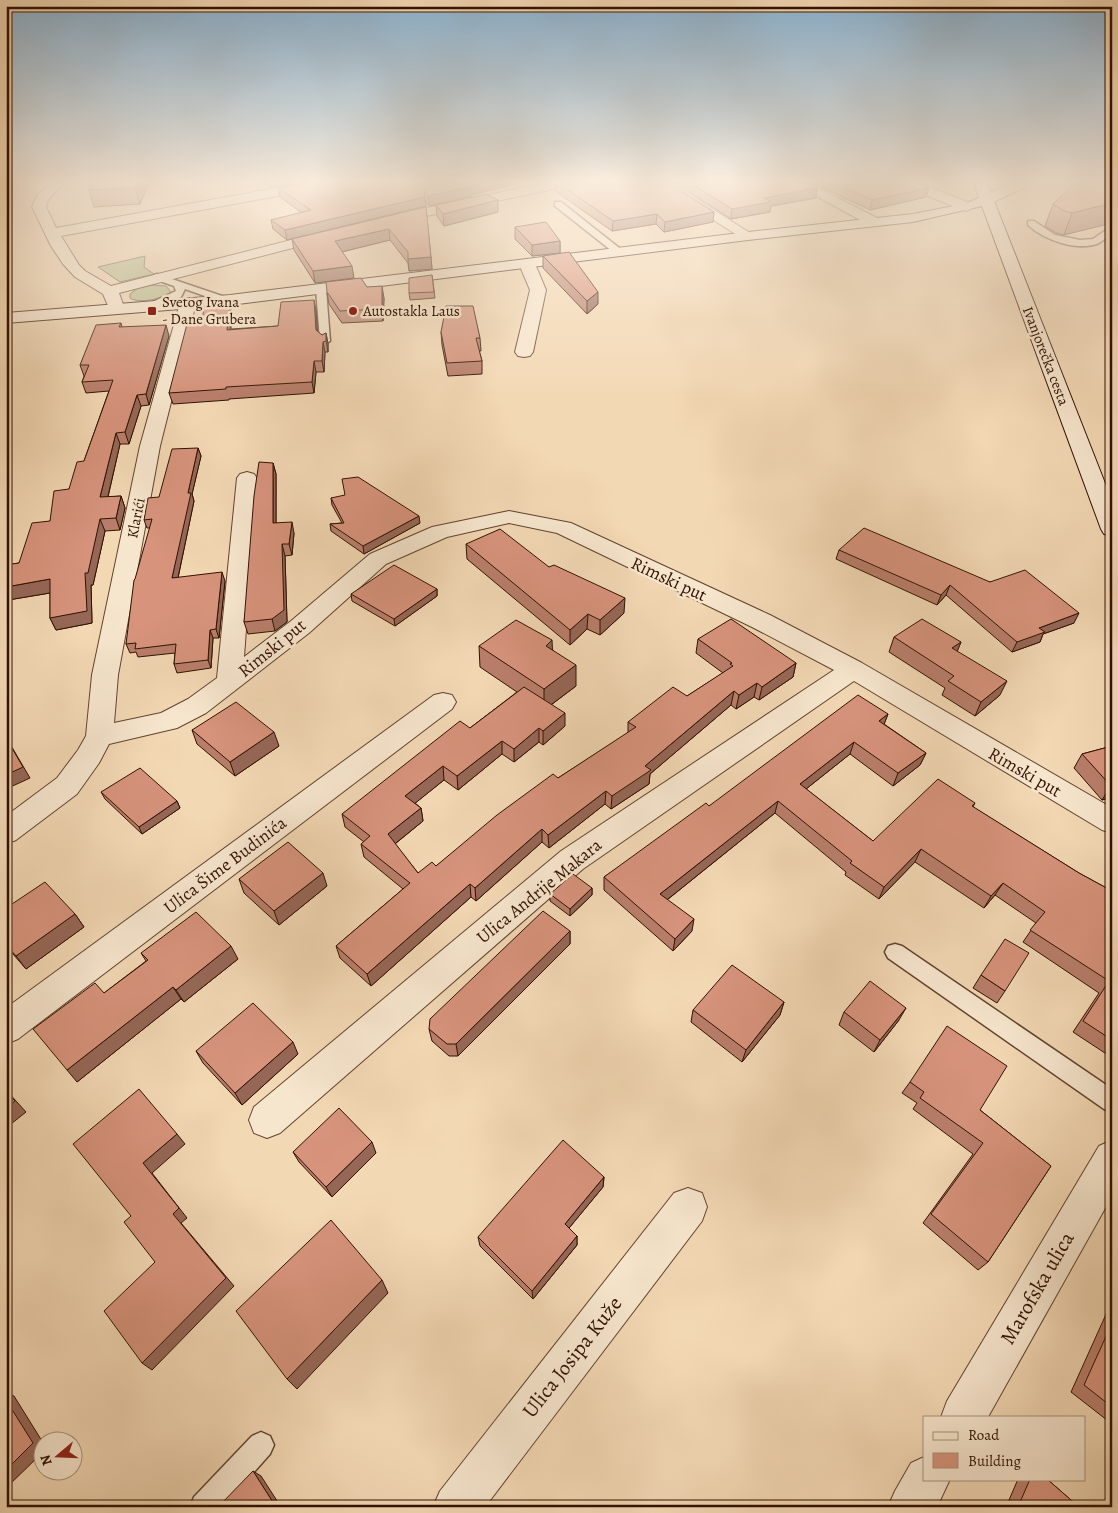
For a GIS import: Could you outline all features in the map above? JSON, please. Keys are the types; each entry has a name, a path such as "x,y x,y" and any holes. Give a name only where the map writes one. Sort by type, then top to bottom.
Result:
{"street":[{"path":"65,254 71,265 89,280 109,291 115,301 115,310"},
{"path":"109,291 253,254"},
{"path":"6,318 225,300 615,254"},
{"name":"Ivanjorečka cesta","path":"1007,254 1112,529"},
{"path":"524,352 538,290 527,264"},
{"name":"Klarići","path":"99,736 104,676 150,446 188,303"},
{"name":"Rimski put","path":"229,683 247,478"},
{"name":"Rimski put","path":"99,736 168,720 197,706 300,627 378,559 440,532 509,517 563,528 761,621 853,669 1112,822"},
{"name":"Ulica Andrije Makara","path":"267,1120 572,860 853,669"},
{"name":"Ulica Šime Budinića","path":"6,1028 443,702"},
{"path":"6,832 68,786 99,736"},
{"name":"Marofska ulica","path":"964,1416 1112,1159"},
{"name":"Ulica Josipa Kuže","path":"456,1507 688,1206"},
{"path":"911,1507 926,1480"}],"lane":[{"path":"157,277 225,300"},
{"path":"149,307 178,295 181,291 178,284"},
{"path":"321,289 324,341"},
{"path":"895,952 1112,1102"},
{"path":"204,1507 261,1445"}],"green space":[{"path":"145,256 144,267 154,274 120,282 98,267"},
{"path":"152,285 166,286 171,292 150,300 139,301 130,298 130,294 138,288"}],"building":[{"path":"302,254 344,254 352,266 313,271"},
{"path":"408,254 431,254 431,257 408,259"},
{"path":"570,254 598,292 587,301 543,256"},
{"path":"432,275 434,292 409,293 409,278"},
{"path":"361,278 367,287 382,286 382,309 340,311 327,292 326,282"},
{"path":"314,300 316,330 322,335 326,333 326,341 323,342 322,361 314,361 312,382 226,387 226,389 169,393 187,324 202,323 204,306 230,305 227,330 278,326 281,302"},
{"path":"446,306 473,306 480,338 476,338 482,361 447,363 441,332"},
{"path":"121,323 119,327 166,325 146,394 137,395 125,432 116,433 100,497 121,496 116,518 100,519 88,573 85,573 87,611 50,618 50,579 6,587 6,565 19,563 32,523 50,521 54,491 69,489 77,462 84,461 113,380 82,382 89,365 80,365 96,325"},
{"path":"198,448 188,493 191,493 172,578 222,572 216,629 210,630 208,660 174,664 176,644 135,649 136,643 126,644 134,580 152,519 144,520 148,498 159,497 172,449"},
{"path":"259,462 273,463 273,523 292,522 289,544 282,544 284,610 272,619 244,622 254,496"},
{"path":"358,477 419,516 363,546 330,524 344,523 331,498 345,495 342,479"},
{"path":"864,528 990,582 1025,570 1079,613 1039,628 1045,632 1017,642 950,585 941,595 839,550"},
{"path":"500,529 549,567 554,565 625,598 600,620 588,614 570,630 466,544"},
{"path":"394,565 437,589 394,619 351,594"},
{"path":"731,619 796,663 762,687 757,683 739,695 734,691 645,766 651,770 612,796 606,791 548,835 542,829 475,888 470,884 367,974 336,946 410,883 361,844 370,836 342,814 460,721 470,728 524,687 565,713 543,731 539,728 514,749 502,741 457,776 443,766 405,796 421,808 388,834 418,873 432,862 436,866 497,815 553,774 558,778 636,727 628,722 673,687 687,696 733,666 730,664 732,663 698,639"},
{"path":"922,619 961,642 952,648 1007,681 981,702 948,681 954,676 894,637"},
{"path":"516,620 552,640 546,646 576,665 544,689 479,646"},
{"path":"858,695 888,714 879,721 926,753 898,773 854,742 800,784 873,841 938,779 975,803 972,806 1079,873 1112,891 1112,1040 1083,1021 1109,981 1030,930 1045,912 1003,883 991,896 921,849 884,887 850,863 852,861 778,801 660,894 694,919 675,939 604,877 706,803 709,806"},
{"path":"236,702 274,732 230,762 192,730"},
{"path":"6,738 23,767 6,775"},
{"path":"1112,746 1112,786 1111,786 1082,754"},
{"path":"140,768 177,801 139,827 101,792"},
{"path":"288,842 323,873 274,911 239,879"},
{"path":"573,874 592,888 570,909 550,894"},
{"path":"45,882 75,914 16,956 6,945 6,908"},
{"path":"543,911 570,931 456,1044 447,1044 429,1029 430,1019"},
{"path":"196,912 231,946 176,990 173,987 67,1070 33,1029 95,983 104,993 148,960 141,953"},
{"path":"1005,939 1029,953 1005,991 981,975"},
{"path":"732,965 784,1002 746,1050 693,1010"},
{"path":"870,981 906,1008 880,1040 844,1012"},
{"path":"253,1003 293,1042 235,1093 196,1051"},
{"path":"947,1026 1007,1066 980,1110 1051,1166 988,1262 931,1214 983,1143 920,1098 924,1092 910,1082"},
{"path":"139,1089 177,1134 143,1163 179,1208 173,1214 226,1278 142,1363 104,1311 155,1262 124,1222 131,1216 73,1144"},
{"path":"6,1092 15,1101 6,1108"},
{"path":"339,1108 372,1142 326,1187 293,1152"},
{"path":"563,1140 604,1177 565,1224 577,1236 532,1291 478,1237"},
{"path":"331,1220 382,1280 287,1379 236,1311"},
{"path":"1112,1323 1112,1407 1084,1385"},
{"path":"6,1400 32,1444 6,1470"},
{"path":"253,1471 276,1507 218,1507"},
{"path":"1030,1480 1048,1480 1079,1507 1018,1507"}],"place":[{"name":"Svetog Ivana - Dane Grubera","path":"152,311"},
{"name":"Autostakla Laus","path":"353,311"}]}
